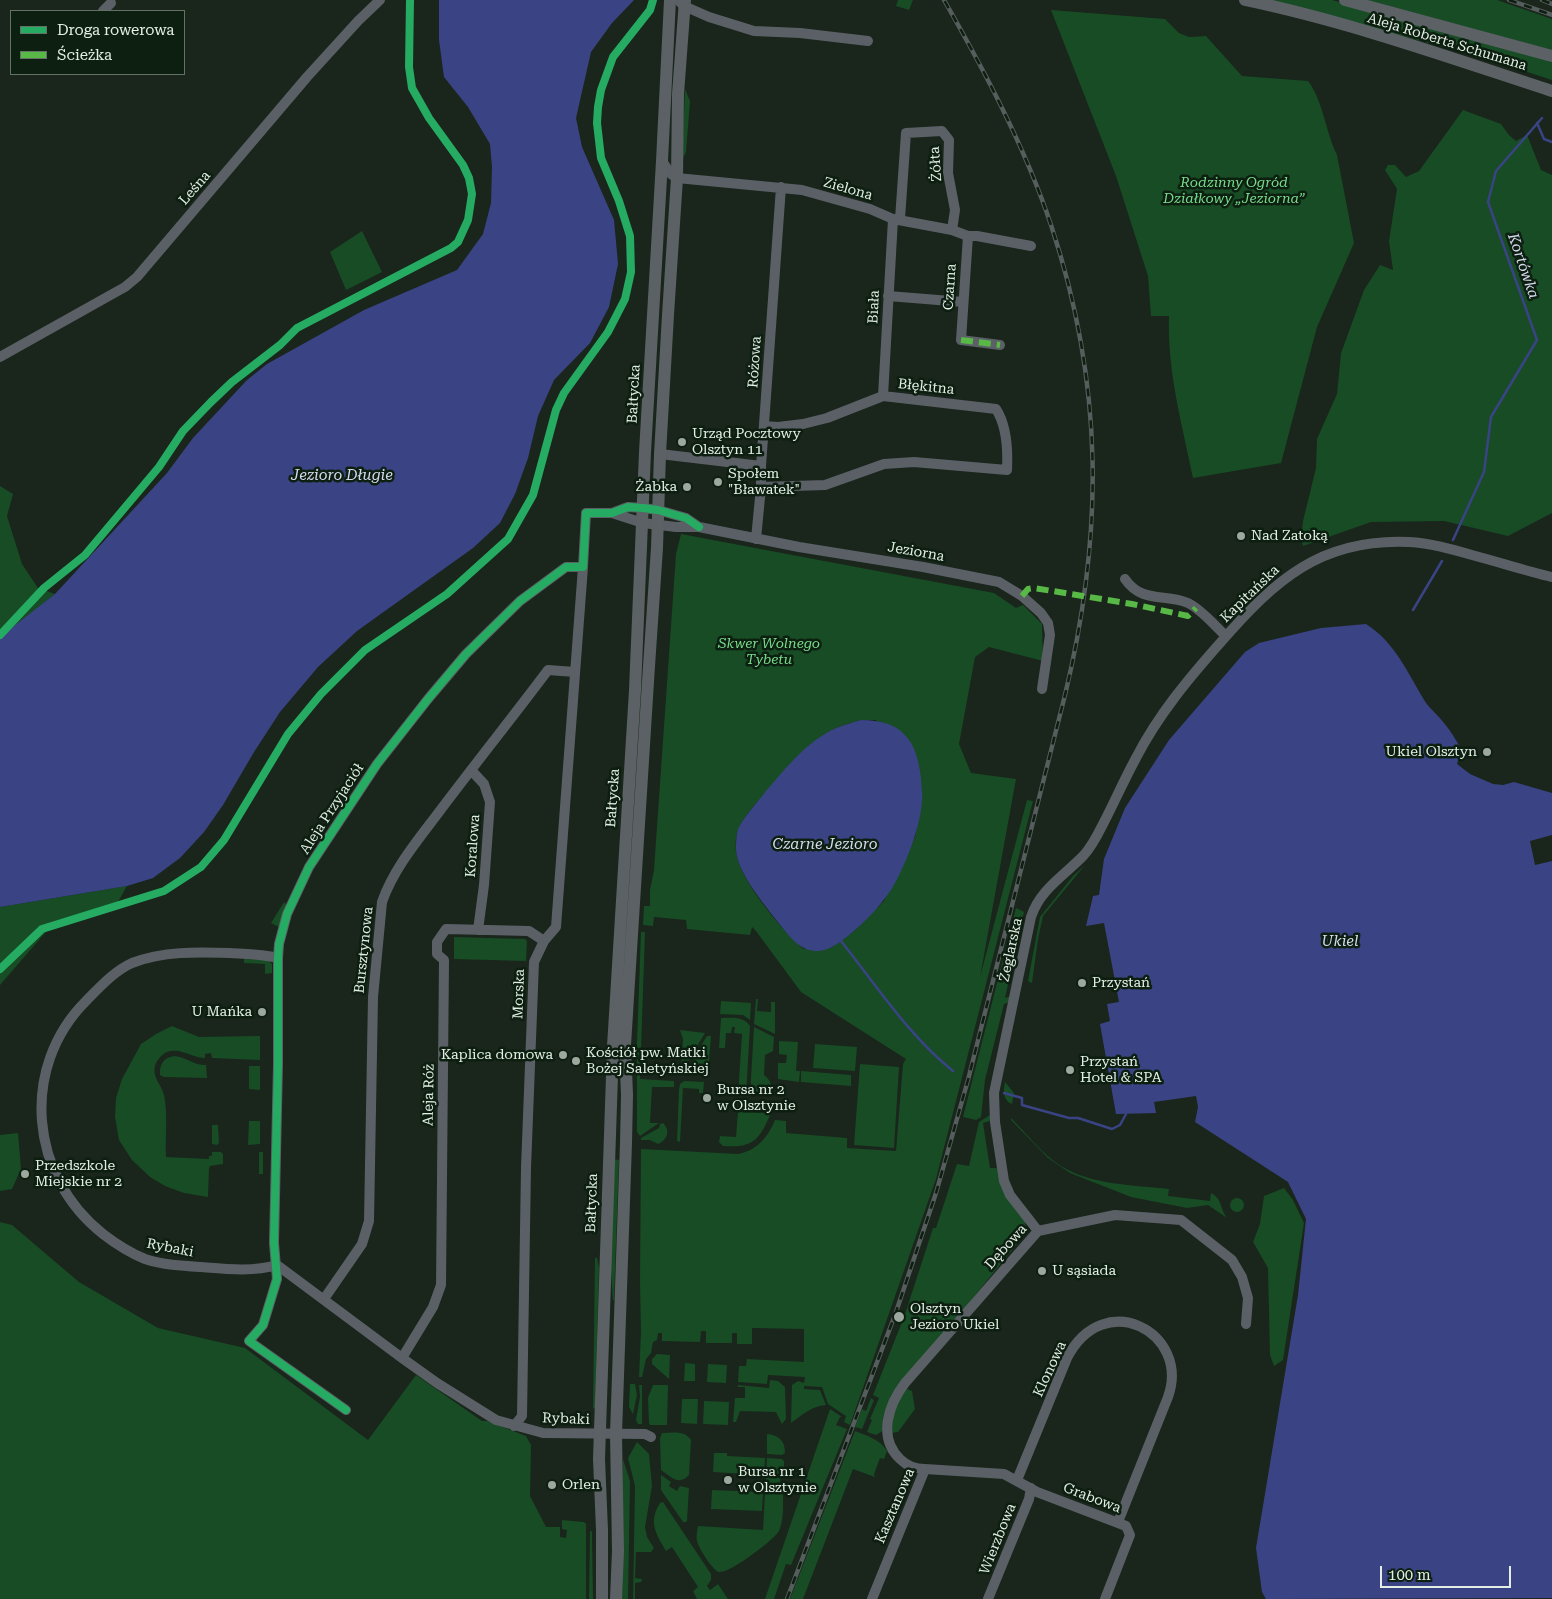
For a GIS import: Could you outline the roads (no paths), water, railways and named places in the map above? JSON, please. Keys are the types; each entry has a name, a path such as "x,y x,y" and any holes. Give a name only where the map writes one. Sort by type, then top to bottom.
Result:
{"main road":[{"name":"Bałtycka","path":"602,1599 600,1433 613,1046 635,690 670,0"},
{"name":"Aleja Roberta Schumana","path":"1245,0 1288,9 1424,49 1552,91"},
{"name":"Aleja Roberta Schumana","path":"1345,0 1552,56"},
{"name":"Bałtycka","path":"616,1599 618,1551 616,1434 626,1143 626,1026 657,554 660,454 677,178 682,2"}],"street":[{"name":"Leśna","path":"0,357 126,287 137,277 307,77 358,21 380,0"},
{"name":"Bałtycka","path":"682,2 709,17 754,31 800,33 868,41"},
{"path":"104,10 115,3"},
{"name":"Żółta","path":"896,219 906,132 942,131 949,140 948,173 956,210 952,230"},
{"path":"662,161 671,174 677,178"},
{"name":"Zielona","path":"677,178 802,190 870,209 896,219 952,230 968,236 1031,246"},
{"name":"Różowa","path":"756,539 781,187"},
{"name":"Biała","path":"882,396 888,296 896,219"},
{"name":"Czarna","path":"968,236 961,340 1000,345"},
{"path":"888,296 963,302"},
{"name":"Błękitna","path":"761,487 825,485 884,464 914,462 1007,470 1008,455 1002,418 996,409 882,396 827,418 803,424 778,427 764,426"},
{"path":"660,454 761,466"},
{"path":"612,513 628,507 643,508"},
{"name":"Jeziorna","path":"643,508 686,518 699,527"},
{"path":"583,567 586,513 612,513 643,523 658,525"},
{"name":"Jeziorna","path":"658,525 699,527 756,539 975,576 999,582 1006,585 1041,613 1048,623 1050,635 1042,689"},
{"name":"Kapitańska","path":"1125,579 1142,594 1190,604 1226,636 1265,595 1289,575 1323,556 1362,544 1390,542 1429,544 1552,577"},
{"name":"Aleja Przyjaciół","path":"346,1410 249,1341 263,1324 277,1279 274,1243 278,958 279,944 286,914 309,867 334,827 383,757 466,654 520,601 566,567 583,567"},
{"name":"Morska","path":"514,1426 522,1416 526,1168 534,962 544,940 556,927 583,567"},
{"name":"Żeglarska","path":"1038,1231 1010,1195 1004,1181 995,1122 994,1093 1033,913 1047,890 1089,849 1149,735 1184,685 1226,636"},
{"name":"Bursztynowa","path":"324,1299 362,1244 369,1221 373,997 382,902 401,863 548,670 574,672"},
{"name":"Koralowa","path":"471,770 484,784 490,802 484,885 478,930"},
{"name":"Aleja Róż","path":"402,1358 433,1307 441,1285 444,960 437,954 437,942 446,929 529,931 544,940"},
{"name":"Rybaki","path":"278,958 257,954 198,952 169,954 149,958 130,964 110,978 77,1010 66,1024 49,1058 41,1118 48,1155 57,1179 66,1194 88,1221 111,1240 145,1259 160,1263 222,1268 264,1269 277,1265 437,1383 496,1420 543,1433 645,1434 651,1437"},
{"name":"Dębowa","path":"925,1469 917,1469 906,1463 889,1444 887,1435 888,1422 893,1402 906,1383 1038,1231 1115,1215 1181,1220 1232,1260 1242,1277 1248,1298 1246,1324"},
{"name":"Klonowa","path":"1016,1480 1067,1358 1076,1343 1087,1332 1104,1323 1120,1321 1140,1326 1154,1335 1165,1350 1171,1367 1172,1382 1168,1397 1118,1522"},
{"name":"Kasztanowa","path":"872,1599 925,1469 1004,1474 1031,1488"},
{"name":"Grabowa","path":"1031,1488 1126,1526 1130,1535 1105,1599"},
{"name":"Wierzbowa","path":"988,1599 1029,1499 1031,1488"}],"water":[{"name":"Jezioro Długie","path":"439,0 634,0 612,23 591,52 576,118 582,147 614,220 618,264 609,307 590,343 554,380 538,416 528,458 515,494 500,523 473,548 357,631 318,667 280,712 223,805 204,832 180,858 153,878 127,886 0,907 0,637 55,594 167,473 193,438 247,380 267,364 364,310 457,270 483,234 491,203 492,167 490,144 468,107 444,77 439,40"},
{"name":"Ukiel","path":"1366,624 1386,640 1407,670 1426,703 1451,732 1461,749 1457,764 1470,774 1493,784 1503,785 1514,782 1552,793 1552,1598 1266,1599 1262,1592 1256,1548 1298,1295 1306,1219 1288,1182 1195,1122 1198,1107 1196,1096 1154,1102 1156,1113 1116,1114 1100,1024 1110,1021 1107,1004 1119,1002 1104,923 1086,926 1093,896 1099,895 1104,859 1125,808 1169,740 1245,652 1259,643 1321,628"},
{"name":"Czarne Jezioro","path":"861,720 875,721 897,728 911,743 916,752 921,778 922,797 919,820 913,843 900,874 880,905 848,936 838,943 822,951 811,951 805,949 790,936 765,906 746,878 736,850 737,832 745,818 766,791 789,764 806,748 825,733"}],"waterway":[{"name":"Kortówka","path":"1453,540 1484,472 1491,417 1537,340 1488,202 1496,171 1542,118"},
{"path":"1537,123 1544,139 1552,142"},
{"name":"Kortówka","path":"1413,610 1442,561"},
{"path":"841,941 907,1026 953,1071"},
{"path":"1004,1093 1022,1098 1022,1105 1069,1118 1078,1118 1112,1129 1120,1125 1126,1114"}],"railway":[{"path":"787,1599 895,1315 936,1193 968,1080 1065,695 1078,635 1087,576 1092,517 1093,459 1089,401 1081,343 1068,284 1041,196 1017,139 989,82 944,0"},
{"path":"1509,0 1552,15"},
{"path":"1542,0 1552,4"}],"place":[{"name":"Urząd Pocztowy Olsztyn 11","path":"682,442"},
{"name":"Społem \"Bławatek\"","path":"718,482"},
{"name":"Żabka","path":"687,487"},
{"name":"Nad Zatoką","path":"1241,536"},
{"name":"Ukiel Olsztyn","path":"1487,752"},
{"name":"Przystań","path":"1082,983"},
{"name":"U Mańka","path":"262,1012"},
{"name":"Kaplica domowa","path":"563,1055"},
{"name":"Kościół pw. Matki Bożej Saletyńskiej","path":"576,1061"},
{"name":"Przystań Hotel & SPA","path":"1070,1070"},
{"name":"Bursa nr 2 w Olsztynie","path":"707,1098"},
{"name":"Przedszkole Miejskie nr 2","path":"25,1174"},
{"name":"U sąsiada","path":"1042,1271"},
{"name":"Olsztyn Jezioro Ukiel","path":"899,1317"},
{"name":"Bursa nr 1 w Olsztynie","path":"728,1480"},
{"name":"Orlen","path":"552,1485"}],"park label":[{"name":"Rodzinny Ogród Działkowy „Jeziorna”","path":"1234,192"},
{"name":"Skwer Wolnego Tybetu","path":"769,652"}]}
